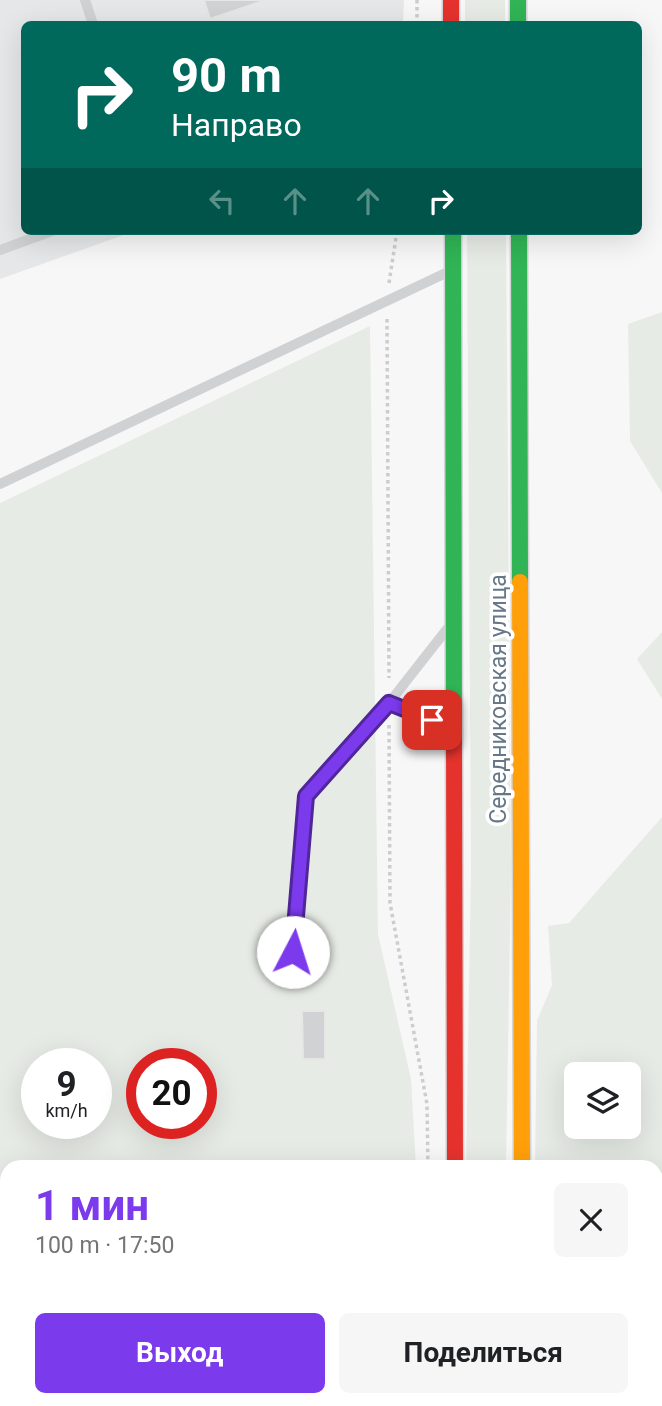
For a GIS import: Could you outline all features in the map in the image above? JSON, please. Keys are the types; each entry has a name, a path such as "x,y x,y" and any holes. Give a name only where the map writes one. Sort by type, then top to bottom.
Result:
{"street":[{"path":"451,0 452,21"},
{"path":"518,0 518,21"},
{"name":"Середниковская улица","path":"453,235 454,1160"},
{"name":"Середниковская улица","path":"519,235 522,1160"}],"lane":[{"path":"85,0 92,21"},
{"path":"0,250 41,235"},
{"path":"0,484 454,269"},
{"path":"293,952 306,796 389,703 454,620"},
{"path":"389,703 454,729"}],"path":[{"path":"416,0 416,21"},
{"path":"396,235 387,300 390,903 427,1104 428,1160"}],"shaded area":[{"path":"0,0 404,0 403,21 21,21 21,235 124,235 0,279"},
{"path":"465,0 505,0 505,21 465,21"},
{"path":"467,235 506,235 511,871 506,1160 466,1160 471,867"},
{"path":"662,312 662,493 630,441 628,324"},
{"path":"370,326 378,934 411,1079 416,1160 0,1160 0,503"},
{"path":"662,632 662,699 637,659"},
{"path":"662,817 662,1160 535,1160 537,1021 552,985 548,926 569,923"}],"building":[{"path":"204,0 266,0 210,19"},
{"path":"302,1011 325,1011 325,1059 303,1059"}],"traffic: fast":[{"path":"518,0 518,21"},
{"path":"453,235 454,733"},
{"path":"519,235 520,582"}],"traffic: slow":[{"path":"520,582 522,1160"}],"traffic: jam":[{"path":"451,0 451,21"},
{"path":"454,733 455,1160"}],"route":[{"path":"293,952 306,796 389,703 432,720"}]}
